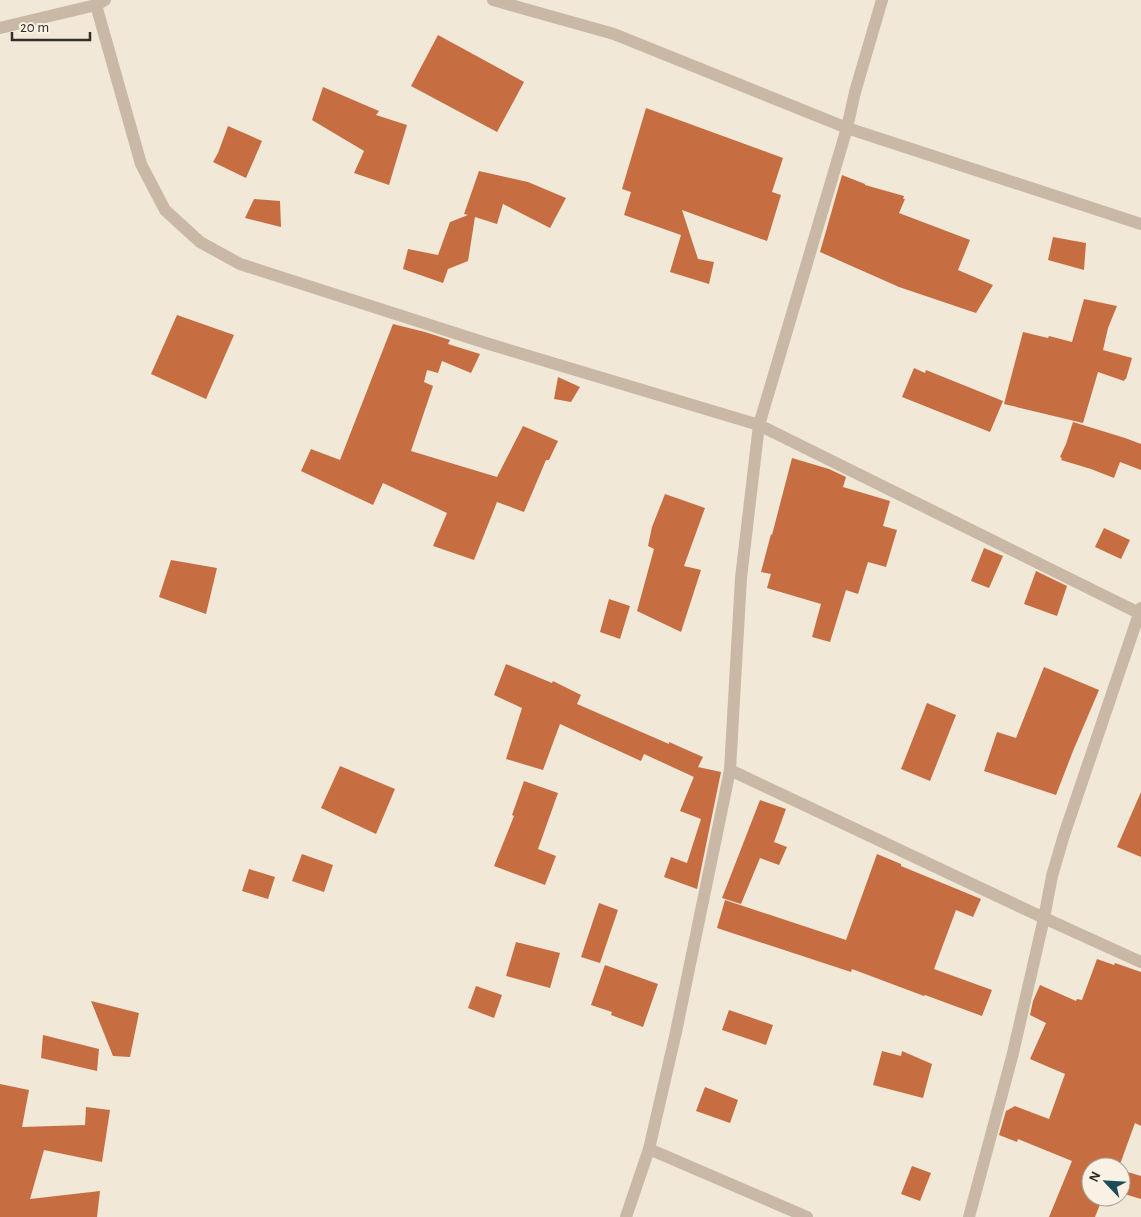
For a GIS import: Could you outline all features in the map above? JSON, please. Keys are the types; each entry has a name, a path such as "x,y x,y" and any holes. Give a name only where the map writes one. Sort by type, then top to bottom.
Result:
{"street":[{"path":"493,0 614,34 848,128 1141,224"},
{"path":"626,1217 649,1148 676,1032 730,770 741,578 759,425 848,128 855,92 882,0"},
{"path":"0,28 100,2 141,164 165,210 200,242 240,264 489,344 759,425 1140,612 1064,835 1052,876 1013,1053 969,1217"},
{"path":"730,770 1141,962"},
{"path":"649,1148 808,1217"}],"building":[{"path":"438,35 524,82 497,132 411,86"},
{"path":"323,87 379,111 376,115 407,125 389,185 354,173 364,151 312,120"},
{"path":"646,108 783,158 772,192 781,195 767,241 682,210 698,259 714,262 709,284 670,272 681,235 624,215 631,192 622,189"},
{"path":"228,126 262,141 246,178 213,162"},
{"path":"479,171 528,182 566,198 550,228 503,204 497,224 475,217 468,261 448,269 443,283 403,269 408,249 438,255 450,222 468,215 464,214"},
{"path":"842,175 865,185 904,196 903,199 905,199 899,213 970,240 958,270 993,285 976,313 899,287 820,252"},
{"path":"254,199 280,201 281,227 245,218"},
{"path":"1053,237 1086,243 1084,270 1048,260"},
{"path":"1084,299 1117,306 1108,328 1103,350 1132,358 1126,379 1124,381 1098,372 1083,423 1004,404 1023,332 1072,342"},
{"path":"177,315 234,335 206,399 151,374"},
{"path":"393,324 450,340 448,344 480,354 471,373 442,361 438,373 427,370 424,382 433,386 411,451 497,477 523,426 558,441 549,460 546,460 524,512 497,502 474,560 433,546 447,513 383,483 373,505 301,471 311,449 340,460"},
{"path":"914,368 925,373 926,370 1003,401 990,432 902,397"},
{"path":"558,377 580,387 571,402 554,399"},
{"path":"1073,422 1141,444 1141,470 1120,462 1114,478 1061,460 1062,458 1060,457"},
{"path":"792,458 829,469 846,477 843,487 890,501 883,526 897,530 886,567 868,562 858,594 846,590 830,642 812,637 821,604 767,588 771,574 761,572"},
{"path":"665,494 705,508 684,566 701,570 681,632 637,611 654,549 648,546 652,527"},
{"path":"1104,528 1130,540 1121,559 1095,547"},
{"path":"984,548 1003,556 989,588 971,581"},
{"path":"171,560 217,568 206,614 159,597"},
{"path":"1036,571 1067,586 1057,616 1024,604"},
{"path":"609,599 630,606 620,639 600,632"},
{"path":"506,664 552,683 553,681 581,695 577,704 703,757 698,767 721,772 697,889 664,877 671,857 687,863 701,819 680,811 694,777 644,754 641,761 560,724 543,770 506,759 522,708 494,695"},
{"path":"1044,667 1099,690 1056,795 984,771 997,732 1016,738"},
{"path":"927,703 956,715 930,781 901,769"},
{"path":"340,766 395,789 376,834 321,808"},
{"path":"524,781 558,793 538,849 556,856 545,885 494,866 514,816 512,815"},
{"path":"1141,792 1141,857 1117,847"},
{"path":"760,800 786,809 774,842 787,847 779,865 760,858 741,904 722,898"},
{"path":"302,854 333,865 324,892 292,881"},
{"path":"877,854 981,899 973,917 956,910 934,969 992,990 982,1016 852,969 851,972 717,928 725,900 846,940"},
{"path":"249,869 275,877 268,899 242,891"},
{"path":"599,903 618,910 600,963 581,957"},
{"path":"516,942 560,953 550,988 506,976"},
{"path":"1097,959 1141,972 1141,1126 1135,1123 1123,1157 1081,1157 1081,1207 1099,1207 1095,1217 1049,1217 1072,1161 1018,1139 1017,1142 999,1135 1006,1111 1015,1106 1049,1119 1065,1074 1030,1059 1046,1023 1030,1015 1033,1001 1040,985 1076,1001 1077,999 1082,1000"},
{"path":"605,965 658,984 643,1027 611,1015 612,1012 591,1005"},
{"path":"476,986 502,995 494,1018 468,1008"},
{"path":"91,1001 139,1013 130,1057 113,1056"},
{"path":"729,1010 773,1025 766,1045 722,1030"},
{"path":"43,1035 99,1049 97,1071 41,1058"},
{"path":"882,1051 901,1056 902,1051 932,1064 923,1098 873,1085"},
{"path":"0,1084 29,1090 22,1127 85,1125 86,1107 110,1110 102,1162 44,1150 30,1199 100,1191 97,1217 0,1217"},
{"path":"705,1087 738,1100 730,1123 696,1111"},
{"path":"912,1166 931,1173 920,1201 901,1194"},
{"path":"1131,1173 1141,1176 1141,1199 1131,1196"}]}
